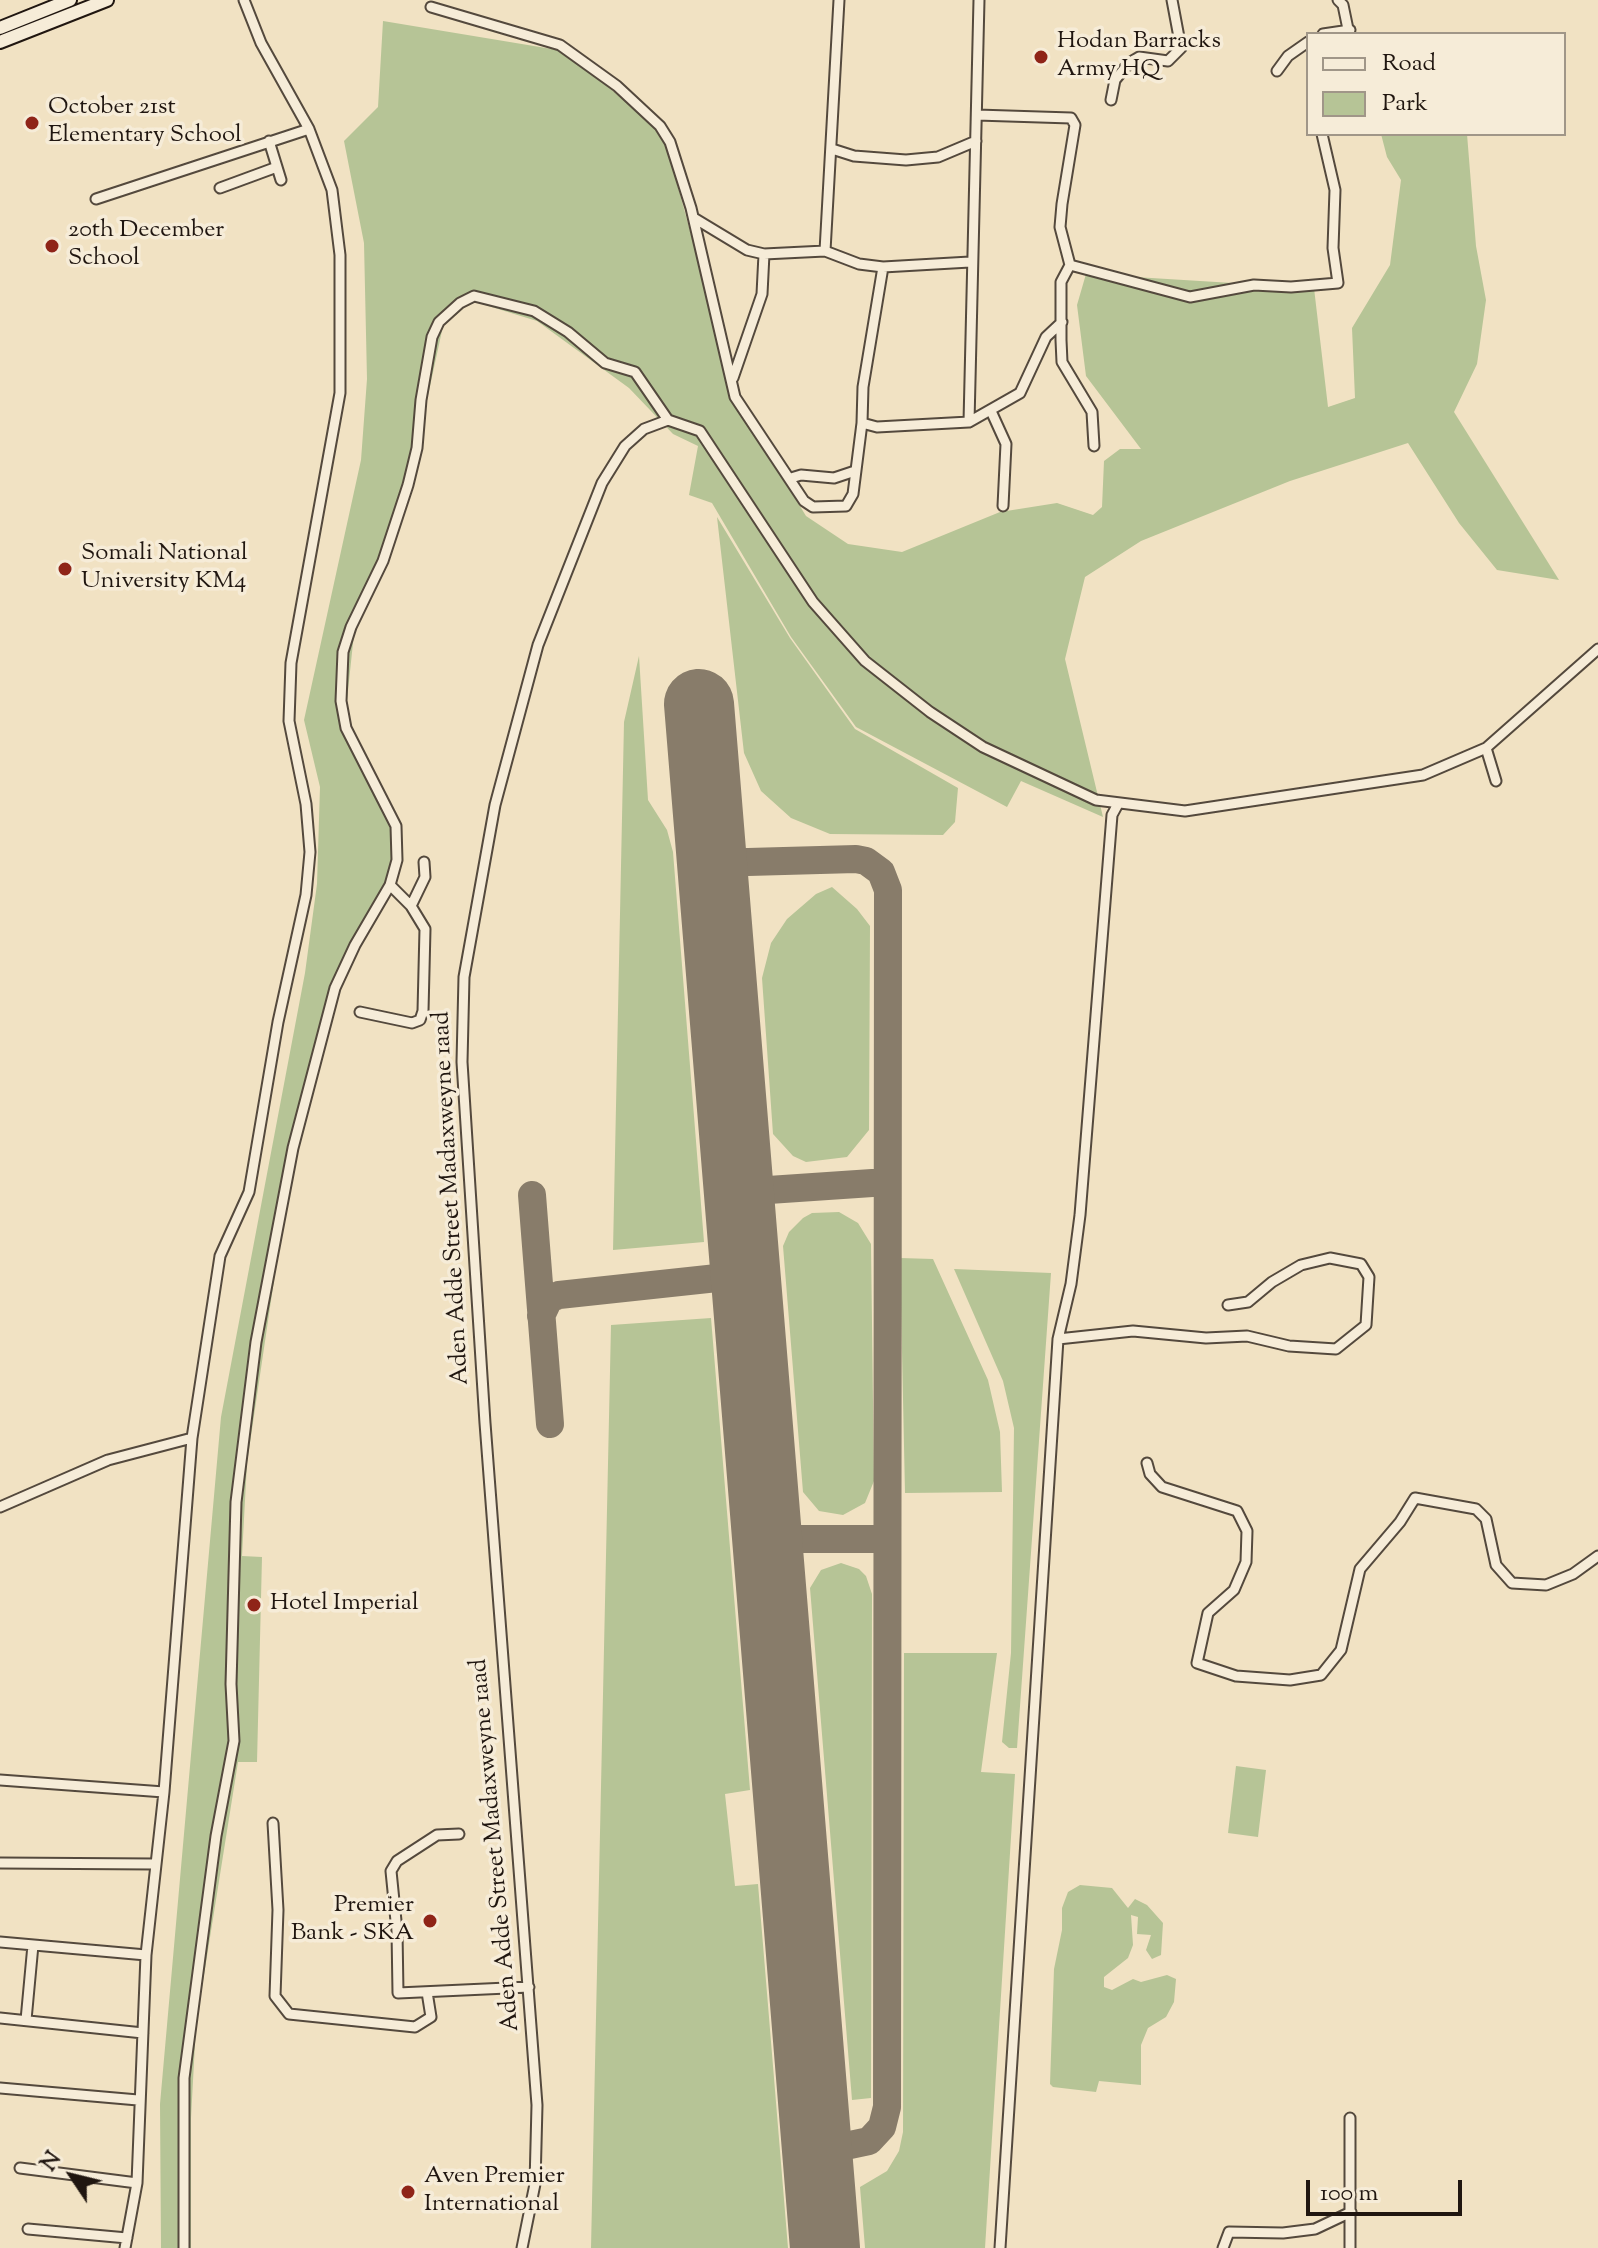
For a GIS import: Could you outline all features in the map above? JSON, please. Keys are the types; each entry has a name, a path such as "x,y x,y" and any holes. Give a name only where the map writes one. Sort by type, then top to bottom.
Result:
{"main road":[{"path":"0,28 47,5 70,0"},
{"path":"0,42 107,0"}],"street":[{"path":"28,2229 126,2243 137,2183 146,1955 164,1792 192,1438 220,1256 249,1192 278,1022 306,895 310,852 306,804 289,721 291,663 340,393 335,208 309,129 261,43 244,0"},
{"path":"825,251 839,0"},
{"path":"969,422 970,262 979,0"},
{"path":"1111,100 1115,80 1129,63 1139,57 1168,61 1181,48 1172,0"},
{"path":"1338,0 1350,32"},
{"path":"431,7 560,45 617,86 660,126 670,142 694,218 735,397 804,501 824,509 846,506 850,500 862,423 863,387 883,267"},
{"path":"1277,71 1288,56 1306,43"},
{"path":"977,115 1071,118 1075,125 1063,188 1060,227 1070,265 1061,282 1062,362 1092,412 1094,446"},
{"path":"96,199 309,129"},
{"path":"1070,265 1190,297 1254,285 1291,287 1338,283 1333,248 1335,190 1322,136"},
{"path":"269,141 281,180"},
{"path":"832,149 854,156 906,160 938,157 976,141"},
{"path":"220,188 277,167"},
{"path":"694,218 747,250 764,254 825,251 859,264 883,267 970,262"},
{"path":"733,378 762,294 764,254"},
{"path":"184,2248 184,2078 214,1852 234,1741 231,1684 236,1502 256,1342 293,1148 335,988 355,945 390,885 397,860 396,826 346,728 341,676 351,627 374,585 408,485 417,448 429,353 439,322 460,303 474,296 534,311 568,332 605,363 635,372 668,420 691,426 710,442 813,602 865,661 930,712 983,747 1096,800 1185,811 1423,775 1486,748 1598,649"},
{"path":"862,423 877,427 969,422 991,411 1020,393 1046,337 1062,322"},
{"path":"991,411 1006,444 1003,506"},
{"name":"Aden Adde Street Madaxweyne 1aad","path":"522,2248 535,2184 538,2145 462,1062 464,977 495,805 538,645 577,542 613,464 644,429 668,420"},
{"path":"791,478 801,475 834,478 855,471"},
{"path":"1486,748 1496,781"},
{"path":"1000,2248 1058,1339 1071,1284 1080,1215 1111,827 1118,804"},
{"path":"411,906 425,877 424,862"},
{"path":"360,1012 412,1023 420,1020 425,929 411,906 390,885"},
{"path":"1058,1339 1133,1331 1206,1338 1247,1336 1289,1346 1336,1349 1366,1325 1369,1277 1361,1264 1330,1258 1301,1265 1272,1282 1248,1302 1228,1305"},
{"path":"0,1507 108,1460 192,1438"},
{"path":"1147,1463 1150,1474 1162,1487 1237,1511 1247,1531 1246,1562 1234,1590 1208,1613 1197,1663 1236,1676 1290,1680 1321,1675 1341,1650 1360,1569 1400,1522 1415,1498 1462,1503 1476,1509 1486,1519 1496,1565 1512,1583 1546,1585 1573,1574 1598,1556"},
{"path":"0,1780 164,1792"},
{"path":"273,1823 278,1910 275,1996 289,2014 415,2027 431,2017 427,1992"},
{"path":"459,1834 437,1835 413,1849 397,1861 390,1875 397,1931 398,1993 529,1987"},
{"path":"0,1863 154,1864"},
{"path":"0,1942 146,1955"},
{"path":"26,2020 33,1945"},
{"path":"0,2018 143,2033"},
{"path":"0,2088 138,2100"},
{"path":"1350,2118 1350,2248"},
{"path":"20,2168 137,2183"},
{"path":"1223,2248 1229,2232 1283,2233 1315,2229 1351,2212"}],"green space":[{"path":"383,21 564,51 663,132 737,403 806,516 848,544 902,552 1000,512 1057,503 1093,515 1102,507 1104,461 1120,449 1141,449 1086,376 1077,305 1086,274 1314,288 1328,407 1355,398 1352,328 1390,265 1401,180 1387,157 1382,136 1467,136 1476,246 1486,300 1477,364 1454,412 1559,580 1497,570 1459,523 1408,443 1290,481 1141,541 1085,577 1065,659 1103,817 1021,781 1007,807 856,727 791,637 712,503 689,495 698,446 673,434 629,388 537,321 472,301 443,326 405,502 355,624 345,719 396,817 393,884 344,969 289,1179 247,1463 242,1556 262,1557 257,1762 238,1762 196,2025 191,2118 191,2248 161,2248 160,2104 221,1417 305,973 317,884 320,787 304,720 361,460 367,379 364,243 344,141 378,107"},
{"path":"717,517 790,638 855,729 958,788 955,822 943,835 830,834 791,818 761,791 744,753"},
{"path":"639,656 648,800 667,830 673,852 704,1242 613,1250 624,722"},
{"path":"832,887 857,909 870,926 869,1130 847,1157 806,1162 793,1156 773,1134 762,978 771,943 787,919 816,894"},
{"path":"839,1212 858,1223 871,1244 874,1481 865,1503 843,1515 819,1511 803,1492 783,1246 789,1232 803,1218 812,1213"},
{"path":"900,1258 933,1259 988,1380 1000,1432 1002,1492 905,1493"},
{"path":"954,1269 1051,1273 1017,1748 1009,1748 1002,1742 1011,1653 1014,1428 1003,1381"},
{"path":"711,1318 750,1790 725,1794 735,1886 758,1884 788,2248 591,2248 611,1325"},
{"path":"841,1563 859,1569 866,1576 872,1594 871,2098 852,2100 810,1588 821,1570"},
{"path":"904,1653 997,1653 981,1772 1015,1774 985,2248 865,2248 860,2187 887,2171 899,2151 903,2132"},
{"path":"1236,1766 1266,1770 1258,1837 1228,1833"},
{"path":"1080,1885 1112,1888 1128,1908 1135,1899 1147,1905 1163,1923 1161,1955 1152,1959 1146,1950 1151,1935 1137,1934 1138,1917 1131,1915 1133,1945 1128,1958 1104,1977 1104,1987 1112,1990 1133,1979 1141,1982 1167,1975 1176,1979 1174,2002 1166,2017 1148,2028 1141,2045 1141,2085 1099,2081 1096,2092 1053,2087 1050,2084 1054,1969 1062,1930 1062,1908 1068,1892"}],"taxiway":[{"path":"712,863 856,859 866,861 881,872 888,890 887,2107 882,2127 869,2141 817,2152"},
{"path":"739,1192 887,1182"},
{"path":"532,1195 550,1424"},
{"path":"541,1316 549,1299 559,1295 745,1275"},
{"path":"767,1539 873,1539"}],"runway":[{"path":"699,704 825,2248"}],"place":[{"name":"Hodan Barracks Army HQ","path":"1041,57"},
{"name":"October 21st Elementary School","path":"32,123"},
{"name":"20th December School","path":"52,246"},
{"name":"Somali National University KM4","path":"65,569"},
{"name":"Hotel Imperial","path":"254,1605"},
{"name":"Premier Bank - SKA","path":"430,1921"},
{"name":"Aven Premier International","path":"408,2192"}]}
